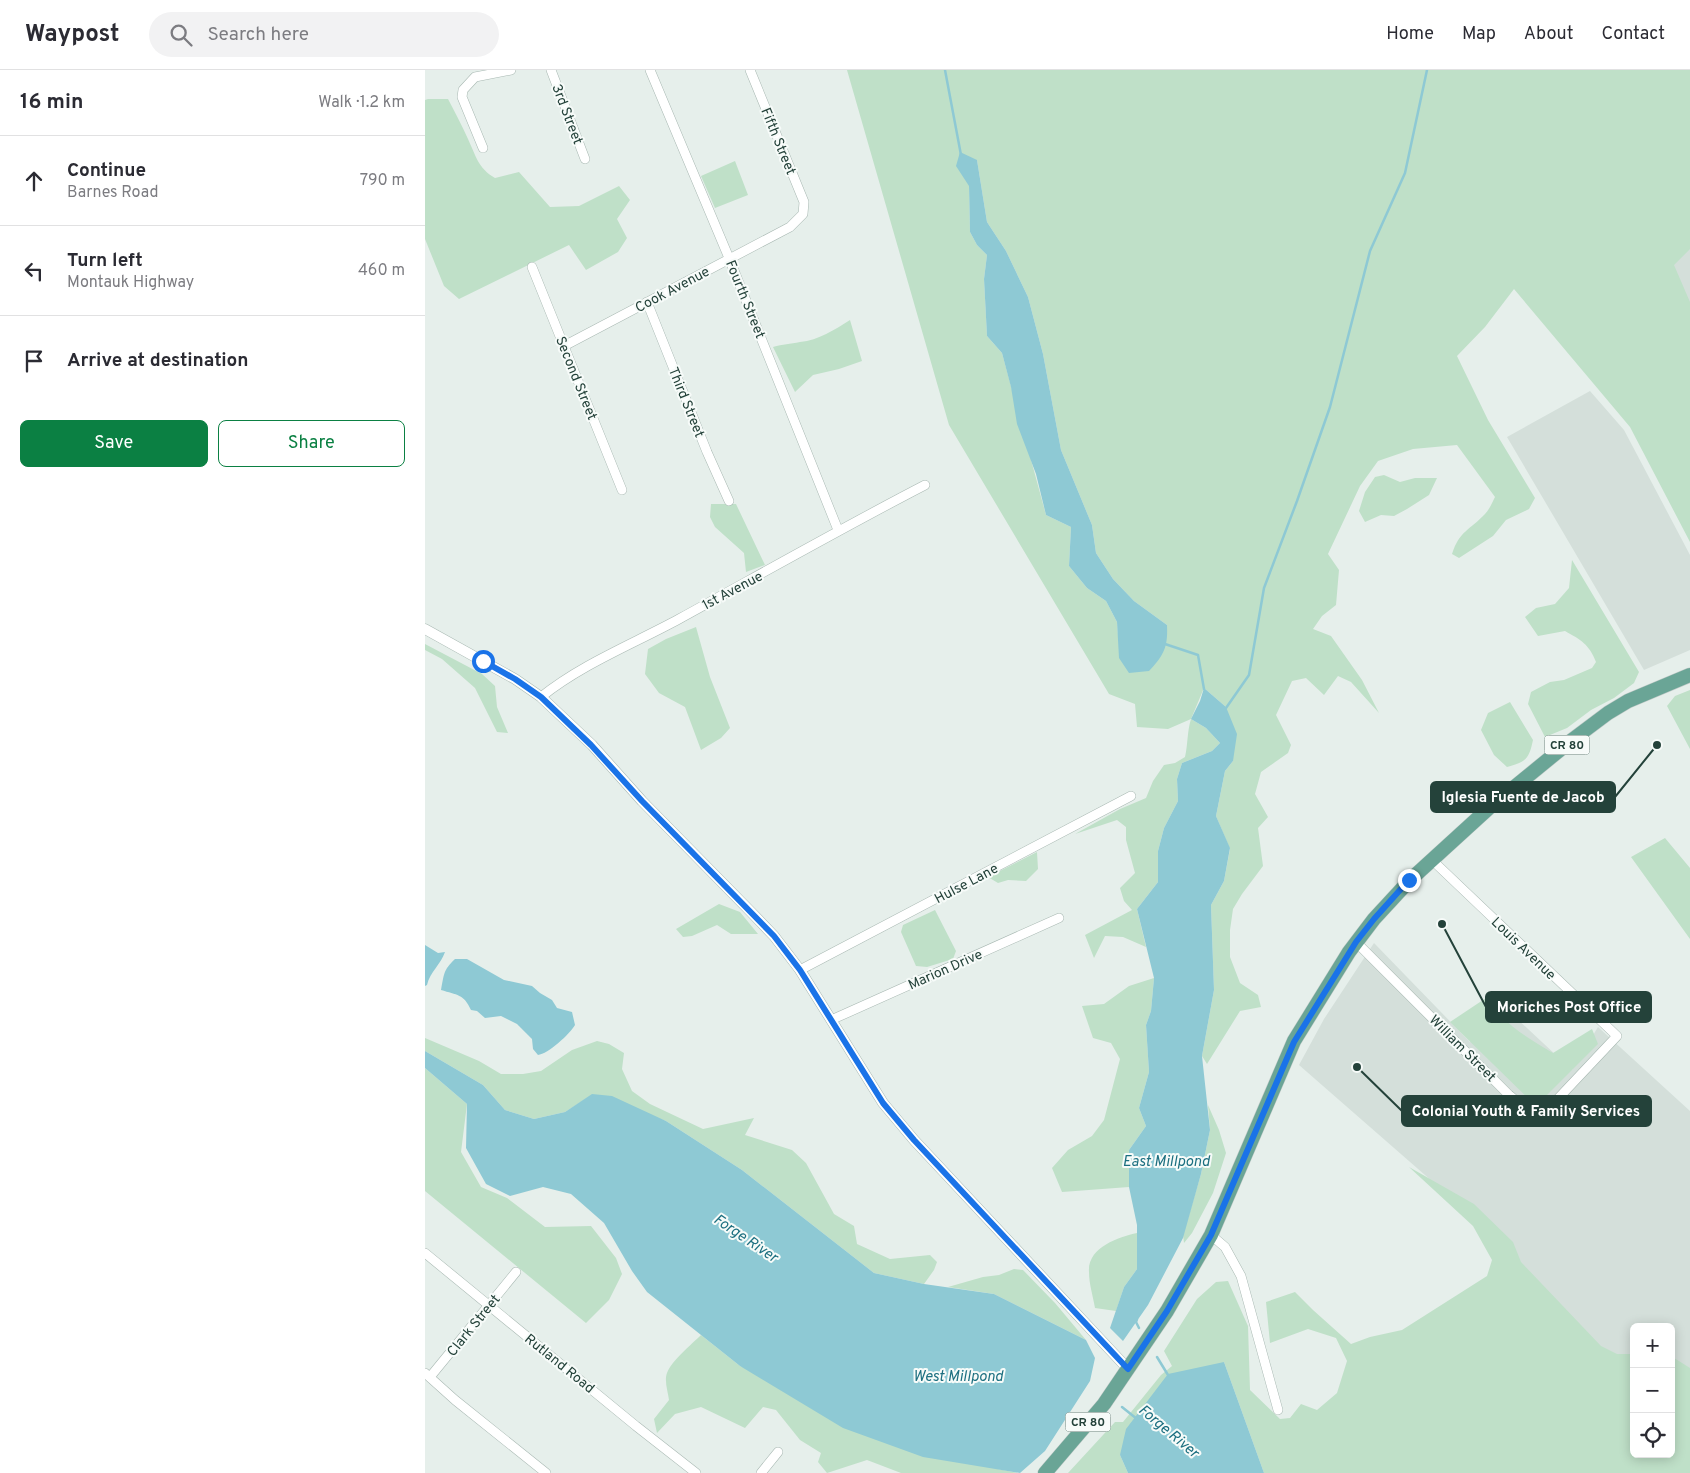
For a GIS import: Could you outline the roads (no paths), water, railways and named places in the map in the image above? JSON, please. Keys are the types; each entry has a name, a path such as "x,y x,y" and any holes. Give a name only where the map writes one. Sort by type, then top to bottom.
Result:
{"main road":[{"name":"CR 80","path":"1045,1473 1104,1404 1167,1311 1211,1235 1291,1046 1356,942 1374,919 1409,880 1490,807 1608,713 1690,674"}],"street":[{"path":"483,148 462,97 463,90 475,77 511,70"},
{"name":"3rd Street","path":"551,70 585,159"},
{"name":"Fourth Street","path":"649,70 729,258 838,530"},
{"name":"Fifth Street","path":"750,70 804,202 803,214"},
{"name":"Cook Avenue","path":"564,346 790,227 803,214"},
{"name":"Second Street","path":"531,267 622,490"},
{"name":"Third Street","path":"647,302 707,452 729,501"},
{"name":"1st Avenue","path":"541,697 559,683 586,667 686,615 838,530 925,486"},
{"path":"425,629 515,679 541,697 591,745 642,801 774,936 800,970 883,1103 914,1140 1128,1369"},
{"name":"Hulse Lane","path":"800,970 1131,796"},
{"name":"Louis Avenue","path":"1432,860 1617,1036"},
{"name":"Marion Drive","path":"831,1020 1059,918"},
{"name":"William Street","path":"1356,942 1509,1095 1526,1109 1533,1111 1543,1110 1551,1106 1617,1036"},
{"path":"1211,1235 1225,1247 1241,1276 1278,1410"},
{"name":"Rutland Road","path":"425,1253 696,1473"},
{"name":"Clark Street","path":"428,1375 516,1272"},
{"path":"428,1375 462,1406 546,1473"},
{"path":"761,1473 778,1452"}],"water":[{"path":"960,152 977,160 987,222 1006,251 1028,297 1043,354 1061,450 1092,525 1096,553 1113,579 1134,601 1167,625 1166,645 1158,660 1149,671 1129,673 1119,658 1117,622 1106,601 1087,588 1069,566 1071,527 1046,515 1036,474 1017,424 1011,387 1002,353 987,336 984,279 987,255 977,245 970,232 969,186 956,166"},
{"name":"East Millpond","path":"1204,688 1226,707 1237,734 1233,761 1225,771 1216,816 1230,848 1224,881 1211,905 1214,990 1202,1056 1210,1130 1201,1174 1183,1238 1148,1305 1123,1341 1110,1328 1124,1287 1137,1269 1137,1225 1129,1187 1129,1150 1146,1126 1139,1108 1149,1072 1146,1025 1151,1011 1154,978 1137,909 1158,882 1158,851 1164,828 1178,801 1177,779 1182,763 1212,751 1220,743 1206,728 1191,719"},
{"path":"425,945 438,953 445,952 425,986"},
{"path":"455,959 467,959 504,980 532,986 552,1000 557,1008 572,1012 575,1025 558,1043 538,1055 533,1049 532,1039 517,1024 501,1016 485,1018 477,1011 471,1010 463,998 441,990 446,970"},
{"name":"West Millpond","path":"425,1051 483,1085 505,1110 534,1119 565,1112 592,1094 612,1096 666,1121 742,1170 874,1273 924,1284 994,1294 1086,1340 1095,1358 1090,1381 1045,1451 1020,1473 923,1457 843,1428 740,1366 647,1292 632,1271 604,1223 571,1194 543,1187 510,1196 486,1184 466,1148 467,1104 425,1068"},
{"path":"1224,1362 1264,1473 1128,1473 1120,1455 1126,1429 1168,1374"}],"waterway":[{"path":"945,70 961,155"},
{"path":"1226,708 1249,675 1264,588 1330,407 1370,251 1405,173 1427,70"},
{"path":"1165,644 1198,655 1204,689"},
{"path":"1137,1319 1136,1322 1139,1328"},
{"path":"1157,1357 1168,1375"},
{"name":"Forge River","path":"1122,1407 1137,1419"}],"place":[{"name":"Iglesia Fuente de Jacob","path":"1657,745"},
{"name":"Moriches Post Office","path":"1442,924"},
{"name":"Colonial Youth & Family Services","path":"1357,1067"}]}
